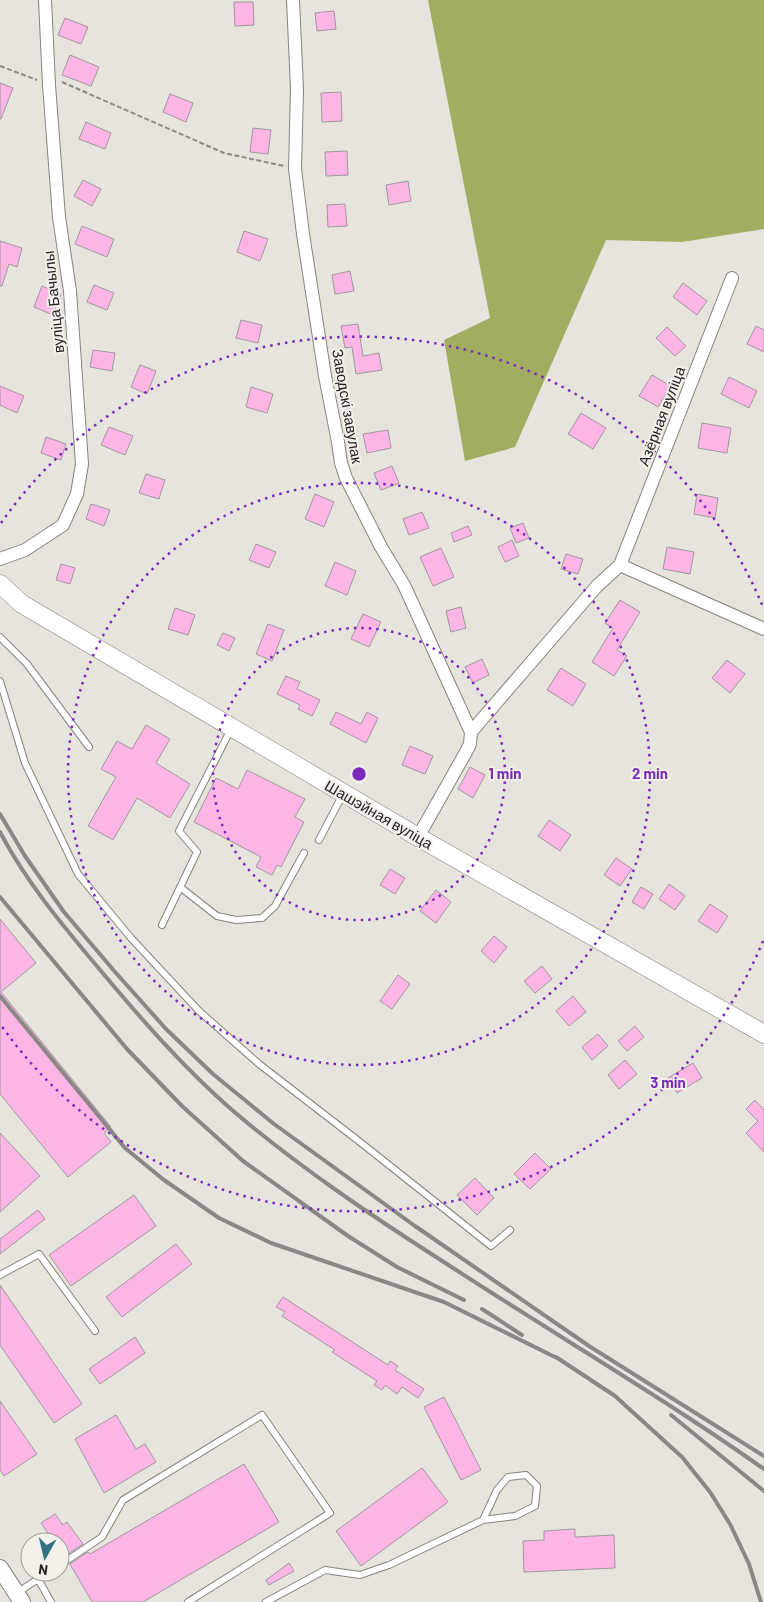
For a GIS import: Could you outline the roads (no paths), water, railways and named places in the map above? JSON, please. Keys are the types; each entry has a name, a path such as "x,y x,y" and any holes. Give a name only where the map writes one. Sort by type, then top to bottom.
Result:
{"main road":[{"name":"Шашэйная вуліца","path":"0,584 22,604 232,728 418,837 764,1034"}],"street":[{"name":"вуліца Бачылы","path":"0,559 25,550 63,525 77,494 82,464 70,291 59,217 45,0"},
{"name":"Заводскі завулак","path":"293,0 296,169 303,234 325,376 341,463 346,478 381,547 404,585 471,732"},
{"name":"Азёрная вуліца","path":"471,732 597,586 620,565 732,278"},
{"path":"620,565 764,630"},
{"path":"418,837 466,752 470,744 471,732"},
{"path":"0,1568 19,1598"}],"lane":[{"path":"0,636 27,664 89,747"},
{"path":"0,682 25,763 78,874 143,951 199,1011 259,1064 428,1194 491,1246 510,1230"},
{"path":"162,925 198,852 178,831 232,728"},
{"path":"319,840 344,793"},
{"path":"180,887 217,916 236,920 262,918 275,906 304,853"},
{"path":"0,1275 38,1254 95,1332"},
{"path":"70,1558 102,1537 123,1500 262,1415 330,1513 188,1602"},
{"path":"266,1602 325,1570 360,1575 389,1565 483,1520 515,1516 535,1506 537,1486 526,1475 508,1478 497,1490 483,1520"},
{"path":"19,1598 35,1582"},
{"path":"40,1582 52,1602"}],"railway":[{"path":"0,814 25,856 64,912 166,1029 213,1074 274,1124 415,1226 589,1346 764,1456"},
{"path":"0,832 10,851 34,886 87,954 164,1043 232,1110 284,1152 366,1211 687,1416 764,1469"},
{"path":"0,897 127,1049 182,1106 243,1161 348,1236 397,1267 464,1300"},
{"path":"0,996 125,1148 164,1180 219,1218 271,1243 444,1302 561,1360"},
{"path":"482,1309 522,1335"},
{"path":"556,1357 615,1396 682,1457 710,1492 730,1524 749,1564 761,1602"},
{"path":"671,1415 764,1491"}]}
